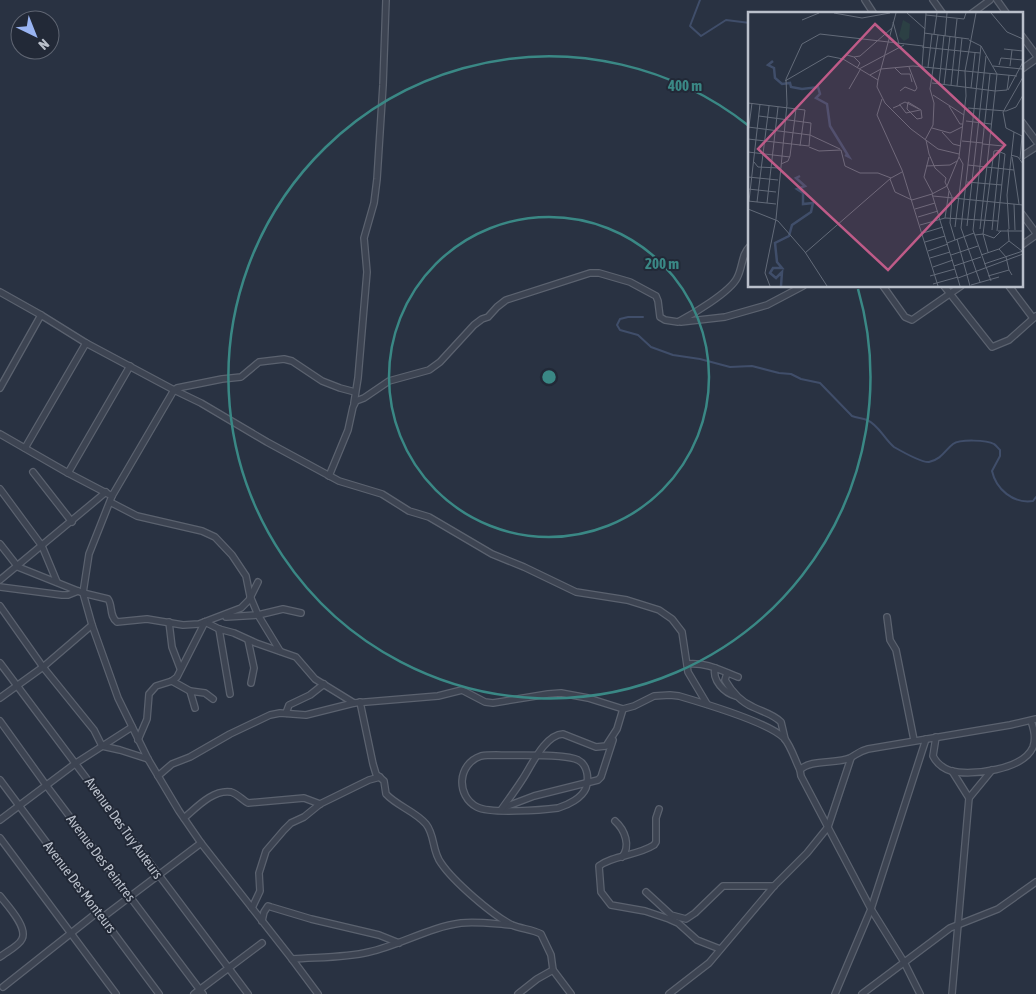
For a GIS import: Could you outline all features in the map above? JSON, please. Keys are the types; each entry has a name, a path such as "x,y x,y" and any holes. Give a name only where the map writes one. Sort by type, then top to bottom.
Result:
{"street":[{"path":"329,476 348,430 358,378 367,272 364,238 374,203 377,179 386,0"},
{"path":"933,0 942,12"},
{"path":"974,12 990,0"},
{"path":"997,0 1006,12"},
{"path":"1024,39 1036,55"},
{"path":"1024,68 1036,59"},
{"path":"1024,125 1036,141"},
{"path":"1024,155 1036,147"},
{"path":"1024,217 1036,234 1024,243"},
{"path":"678,322 734,283 741,268 744,252 748,248"},
{"path":"354,404 389,381 422,373 434,366 474,325 488,317 506,300 590,272 634,284 657,298 660,317 665,320 678,322 725,317 767,305 799,288"},
{"path":"884,288 905,317 912,320 958,288"},
{"path":"945,288 992,347 1009,340 1034,317 1011,288"},
{"path":"0,292 86,343 201,403 349,486 382,494 409,511 429,517 492,554 524,566 576,592 627,600 659,610 672,619 682,632 688,672 707,704"},
{"path":"0,388 41,315"},
{"path":"25,448 86,343"},
{"path":"318,994 201,843 158,776 118,698 80,592 89,554 111,499 174,390 187,385 241,377 259,362 284,359 292,361 322,381 355,392"},
{"path":"68,473 130,366"},
{"path":"0,434 68,473 106,492 111,499 137,516 202,531 215,537 232,555 246,576 250,596 258,615 280,651"},
{"path":"33,472 72,522"},
{"path":"0,489 42,546 57,582"},
{"path":"0,580 106,492"},
{"path":"0,544 18,567 80,592 108,599 112,614 117,622 147,619 191,625 205,622 241,608 249,600 258,582"},
{"path":"0,588 62,595 80,592"},
{"path":"0,606 43,667 94,730 102,746"},
{"path":"216,618 258,615 283,609 301,613"},
{"path":"887,617 890,640 896,650 914,740"},
{"path":"169,622 172,647 180,669"},
{"path":"205,622 219,629 296,657 324,684 357,702 376,774 384,781 386,794 426,824 431,833 439,861 447,871 482,903 513,925"},
{"path":"138,740 147,719 149,694 156,686 172,681 205,622"},
{"path":"0,698 43,667 92,625"},
{"path":"219,629 230,694"},
{"path":"248,640 254,668 251,683"},
{"name":"Avenue Des Tuy Auteurs","path":"0,663 248,994"},
{"path":"687,664 700,663 738,677"},
{"path":"715,668 714,674 718,683 729,694 779,720 801,776 871,909 904,962 920,994"},
{"path":"727,673 725,680 738,697"},
{"path":"172,681 190,691 202,692 213,699"},
{"path":"286,713 290,705 310,695 324,684"},
{"path":"158,776 172,764 190,757 240,728 270,715 286,713 306,715 357,702 438,696 462,690 485,702 492,703 561,693 588,698 624,709 648,698 670,695 707,704 766,727 785,739"},
{"path":"190,691 195,708"},
{"path":"501,810 527,798 598,780 601,777 624,709"},
{"path":"669,994 704,968 774,886 807,853 828,827 851,758 857,752 914,740 1033,720 1035,741 1029,753 1014,764 992,770 952,771 938,764 933,756 936,737"},
{"name":"Avenue Des Peintres","path":"0,721 202,992"},
{"path":"0,820 76,763 132,727"},
{"path":"501,810 536,756 549,741 559,734 567,735 596,747 606,746 614,736"},
{"path":"836,994 871,909 926,739"},
{"path":"102,746 148,759"},
{"path":"486,756 560,756 578,760 585,767 588,782 585,791 581,795 565,806 550,809 501,810 479,808 469,801 462,789 462,777 466,768 474,760 486,756"},
{"path":"800,770 807,765 851,758"},
{"path":"952,994 969,798 992,770"},
{"path":"952,771 969,798"},
{"path":"252,908 260,891 259,873 266,850 284,830 291,823 304,817 320,804 369,780 380,777"},
{"name":"Avenue Des Monteurs","path":"0,780 159,994"},
{"path":"184,818 205,801 217,794 227,792 234,793 248,803 304,798 320,804"},
{"path":"659,809 656,818 655,844 649,848 601,864 598,868 602,892 608,902 615,906 645,911 669,919 678,923 697,940 720,949"},
{"path":"615,821 622,828 626,840 625,854 622,858"},
{"path":"0,838 116,994"},
{"path":"103,917 201,843"},
{"path":"862,994 939,936 959,924 998,909 1036,882"},
{"path":"646,892 672,915 686,918 695,913 723,886 774,886"},
{"path":"0,896 21,924 23,932 20,941 1,955"},
{"path":"262,921 268,906 379,935 399,943"},
{"path":"3,987 99,911"},
{"path":"292,959 366,953 460,923 513,925 541,934 551,955 553,970 571,994"},
{"path":"194,994 202,992 229,968 262,943"},
{"path":"523,993 537,979 553,970"}],"waterway":[{"path":"700,0 690,26 701,36 726,20 748,23"},
{"path":"643,317 620,319 617,325 620,330 638,335 651,347 673,355 700,359 730,367 752,366 791,374 801,379 820,383 852,416 871,422 894,447 922,461 929,462 937,459 956,442 974,441 994,444 1000,450 1000,456 992,471 997,484 1012,498 1033,501 1036,497"}]}
